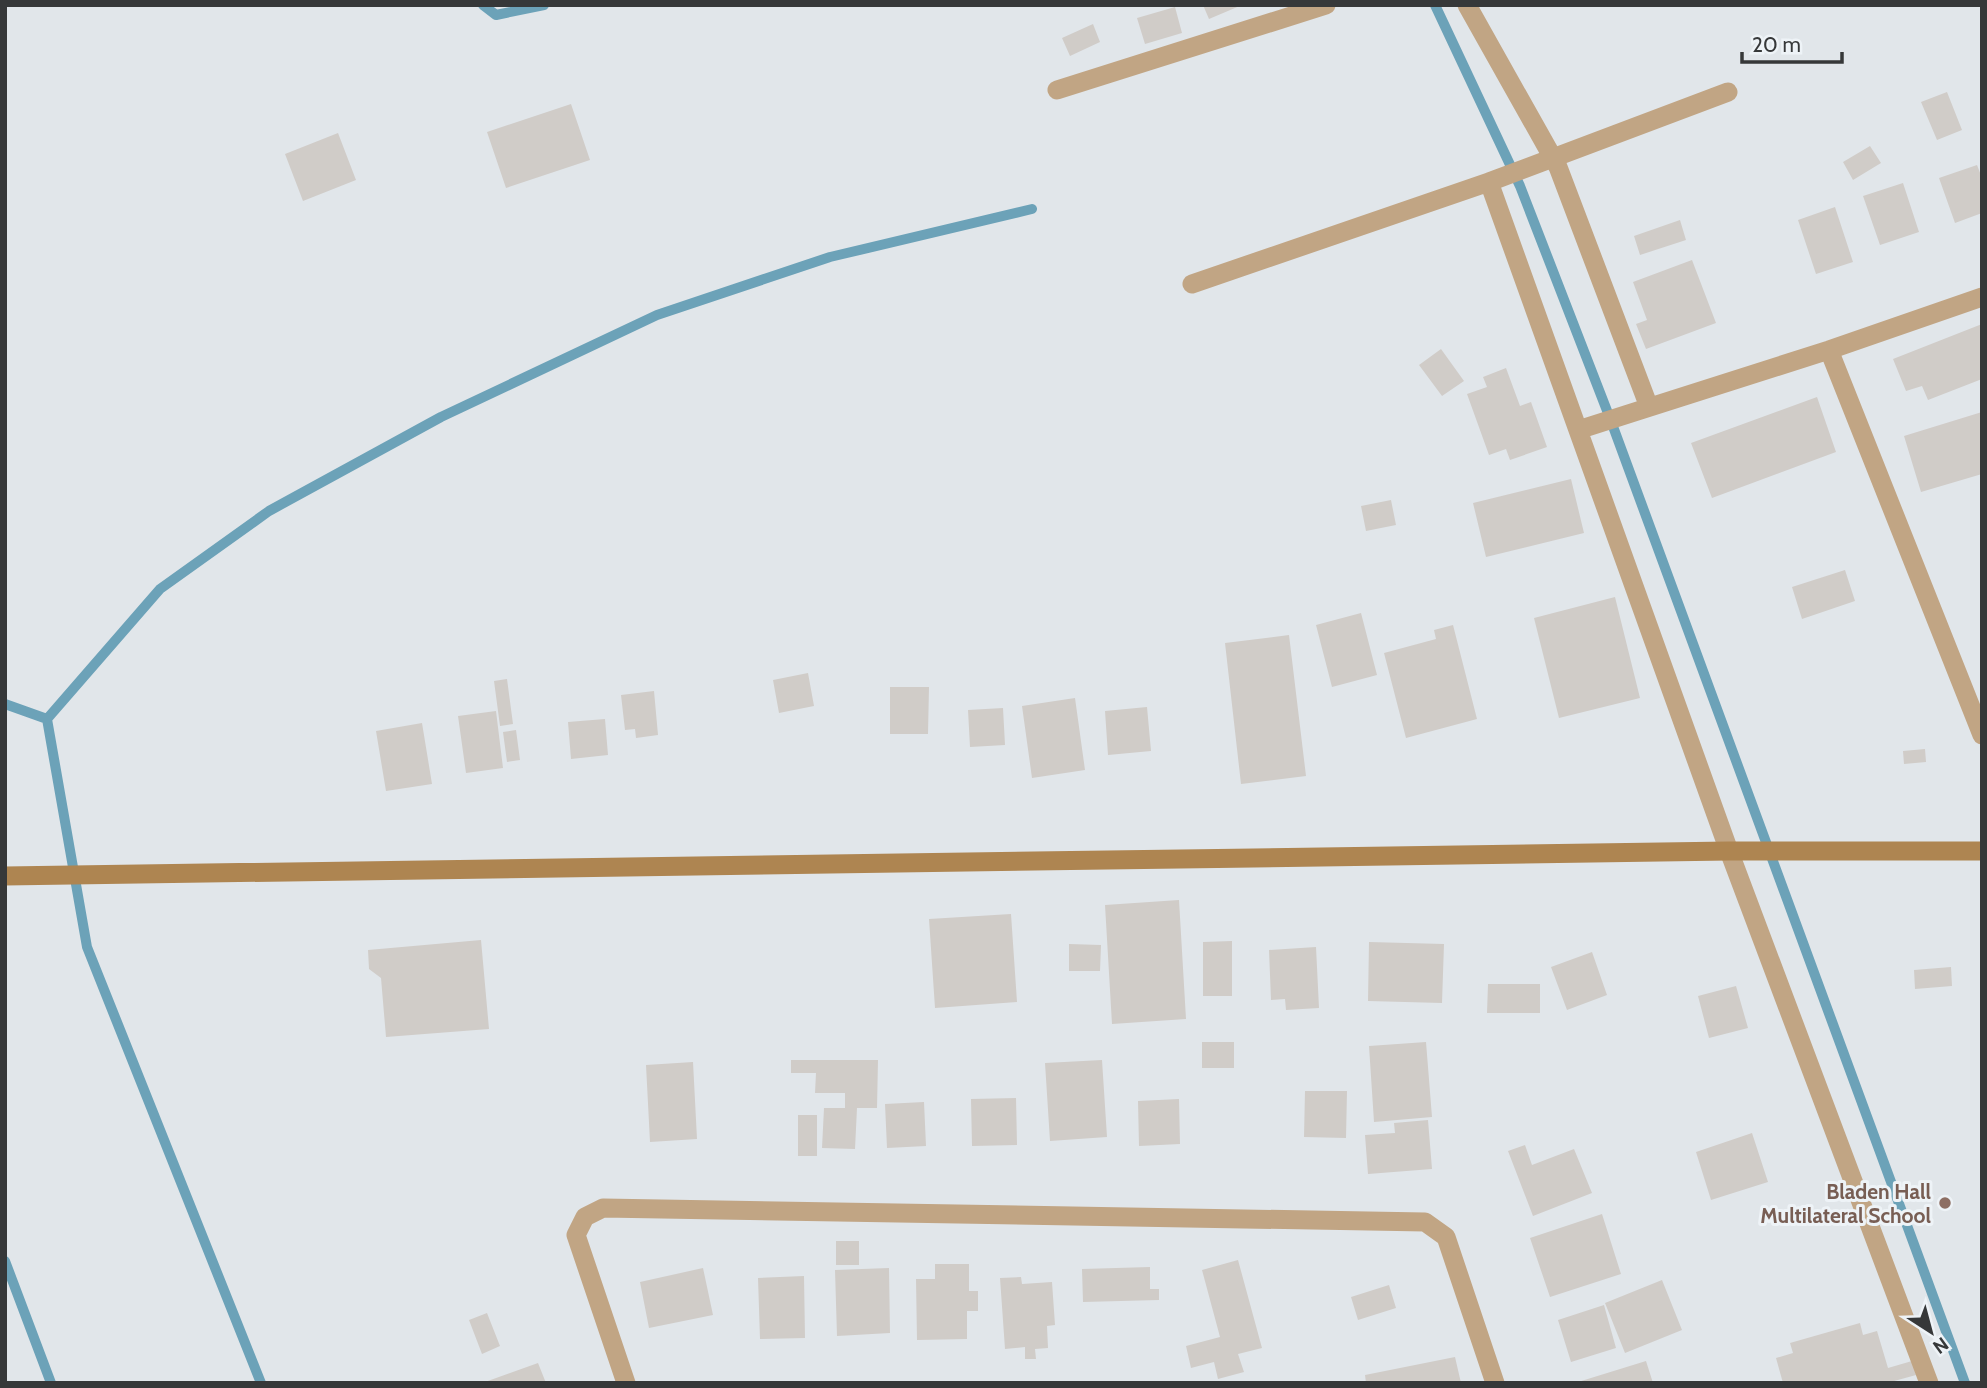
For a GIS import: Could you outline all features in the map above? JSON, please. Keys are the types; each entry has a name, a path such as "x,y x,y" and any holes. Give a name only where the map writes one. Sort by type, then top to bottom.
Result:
{"main road":[{"path":"5,876 1729,851 1982,851"}],"street":[{"path":"1058,90 1326,5"},
{"path":"1467,5 1553,158 1649,407"},
{"path":"1192,284 1489,182 1728,92"},
{"path":"1489,182 1729,851 1928,1383"},
{"path":"1578,430 1829,351 1982,297"},
{"path":"1829,351 1982,735"},
{"path":"626,1383 576,1235 585,1217 603,1208 1425,1223 1446,1237 1495,1383"}],"building":[{"path":"1203,5 1242,5 1209,19"},
{"path":"1175,7 1182,33 1145,44 1137,18"},
{"path":"1093,24 1100,42 1070,56 1062,38"},
{"path":"1947,92 1962,130 1937,140 1921,102"},
{"path":"571,104 590,160 506,188 487,132"},
{"path":"338,133 356,180 303,201 285,154"},
{"path":"1870,146 1881,163 1853,180 1843,162"},
{"path":"1977,165 1982,178 1982,213 1955,223 1939,178"},
{"path":"1903,183 1919,232 1880,245 1863,196"},
{"path":"1835,207 1853,262 1816,274 1798,220"},
{"path":"1680,220 1686,240 1640,255 1634,236"},
{"path":"1692,260 1716,323 1646,349 1636,324 1647,320 1633,282"},
{"path":"1982,324 1982,379 1928,400 1922,386 1906,391 1893,359"},
{"path":"1441,349 1464,381 1442,396 1419,365"},
{"path":"1506,368 1520,406 1531,402 1547,447 1510,460 1506,449 1489,455 1467,394 1487,387 1483,377"},
{"path":"1817,397 1836,452 1712,498 1691,443"},
{"path":"1982,412 1982,474 1921,492 1904,436"},
{"path":"1571,479 1584,533 1486,557 1473,503"},
{"path":"1391,500 1396,525 1366,531 1361,506"},
{"path":"1845,570 1855,601 1802,619 1792,587"},
{"path":"1615,597 1640,698 1559,718 1534,618"},
{"path":"1361,613 1377,675 1332,687 1316,625"},
{"path":"1453,625 1477,719 1406,738 1384,653 1436,639 1434,630"},
{"path":"1289,635 1306,776 1241,784 1225,643"},
{"path":"808,673 814,706 779,713 773,680"},
{"path":"507,679 513,724 500,726 494,681"},
{"path":"890,687 929,687 928,734 890,734"},
{"path":"654,691 658,735 636,738 635,729 625,730 621,695"},
{"path":"1075,698 1085,770 1032,778 1022,706"},
{"path":"1147,707 1151,751 1108,755 1105,711"},
{"path":"1003,708 1005,745 970,747 968,710"},
{"path":"496,711 503,768 466,773 458,716"},
{"path":"605,719 608,755 571,759 568,722"},
{"path":"422,723 432,784 386,791 376,731"},
{"path":"516,730 520,760 507,762 503,732"},
{"path":"1925,749 1926,762 1904,764 1903,751"},
{"path":"1179,900 1186,1019 1112,1024 1105,905"},
{"path":"1011,914 1017,1002 935,1008 929,919"},
{"path":"481,940 489,1029 386,1037 381,978 369,969 368,950"},
{"path":"1232,941 1232,996 1203,996 1203,942"},
{"path":"1369,942 1444,944 1442,1003 1368,1001"},
{"path":"1069,944 1101,945 1100,971 1069,971"},
{"path":"1316,947 1319,1008 1286,1010 1285,999 1271,1000 1269,950"},
{"path":"1592,952 1607,995 1567,1010 1551,967"},
{"path":"1951,967 1952,986 1915,989 1914,970"},
{"path":"1488,984 1540,984 1540,1013 1487,1013"},
{"path":"1736,986 1748,1028 1709,1038 1698,996"},
{"path":"1202,1042 1234,1042 1234,1068 1202,1068"},
{"path":"1426,1042 1432,1117 1374,1122 1369,1046"},
{"path":"791,1060 878,1060 877,1108 857,1108 855,1149 822,1148 824,1108 845,1108 845,1093 815,1093 816,1073 791,1073"},
{"path":"1102,1060 1107,1137 1050,1141 1045,1063"},
{"path":"693,1062 697,1139 650,1142 646,1065"},
{"path":"1305,1091 1347,1091 1346,1138 1304,1137"},
{"path":"1016,1098 1017,1145 972,1146 971,1099"},
{"path":"1179,1099 1180,1144 1139,1146 1138,1101"},
{"path":"924,1102 926,1146 887,1148 885,1104"},
{"path":"798,1115 817,1115 817,1156 798,1156"},
{"path":"1428,1120 1432,1169 1368,1174 1365,1135 1395,1133 1394,1123"},
{"path":"1752,1133 1768,1182 1711,1200 1696,1152"},
{"path":"1525,1145 1532,1165 1574,1149 1592,1193 1533,1216 1508,1151"},
{"path":"1602,1214 1621,1274 1550,1297 1530,1238"},
{"path":"836,1241 859,1241 859,1265 836,1265"},
{"path":"1238,1260 1262,1348 1238,1354 1244,1372 1218,1379 1214,1362 1191,1368 1186,1346 1220,1337 1202,1270"},
{"path":"935,1264 969,1264 969,1291 978,1291 978,1311 967,1311 967,1339 917,1340 916,1279 935,1279"},
{"path":"1150,1267 1150,1289 1159,1289 1159,1300 1083,1302 1082,1269"},
{"path":"703,1268 713,1315 649,1328 640,1282"},
{"path":"889,1268 890,1333 837,1336 835,1270"},
{"path":"804,1276 805,1338 760,1339 758,1278"},
{"path":"1021,1277 1022,1284 1052,1282 1055,1325 1047,1326 1048,1348 1035,1349 1036,1359 1025,1359 1025,1347 1005,1349 1000,1278"},
{"path":"1662,1280 1682,1330 1625,1353 1605,1303"},
{"path":"1389,1285 1396,1308 1358,1320 1351,1297"},
{"path":"1604,1305 1616,1348 1571,1362 1558,1320"},
{"path":"487,1313 500,1346 482,1354 469,1320"},
{"path":"1860,1323 1863,1335 1877,1331 1888,1368 1912,1361 1916,1375 1887,1383 1783,1383 1776,1358 1793,1353 1790,1343"},
{"path":"1455,1357 1461,1383 1366,1383 1365,1375"},
{"path":"1646,1361 1653,1383 1578,1383 1578,1382"},
{"path":"538,1363 546,1383 485,1383 485,1382"}],"waterway":[{"path":"483,5 496,15 544,5"},
{"path":"1435,5 1520,186 1611,421 1965,1383"},
{"path":"5,704 47,719 160,589 269,511 441,417 657,315 830,257 1032,209"},
{"path":"47,719 87,947 261,1383"},
{"path":"5,1261 51,1383"}],"place":[{"name":"Bladen Hall Multilateral School","path":"1945,1203"}]}
